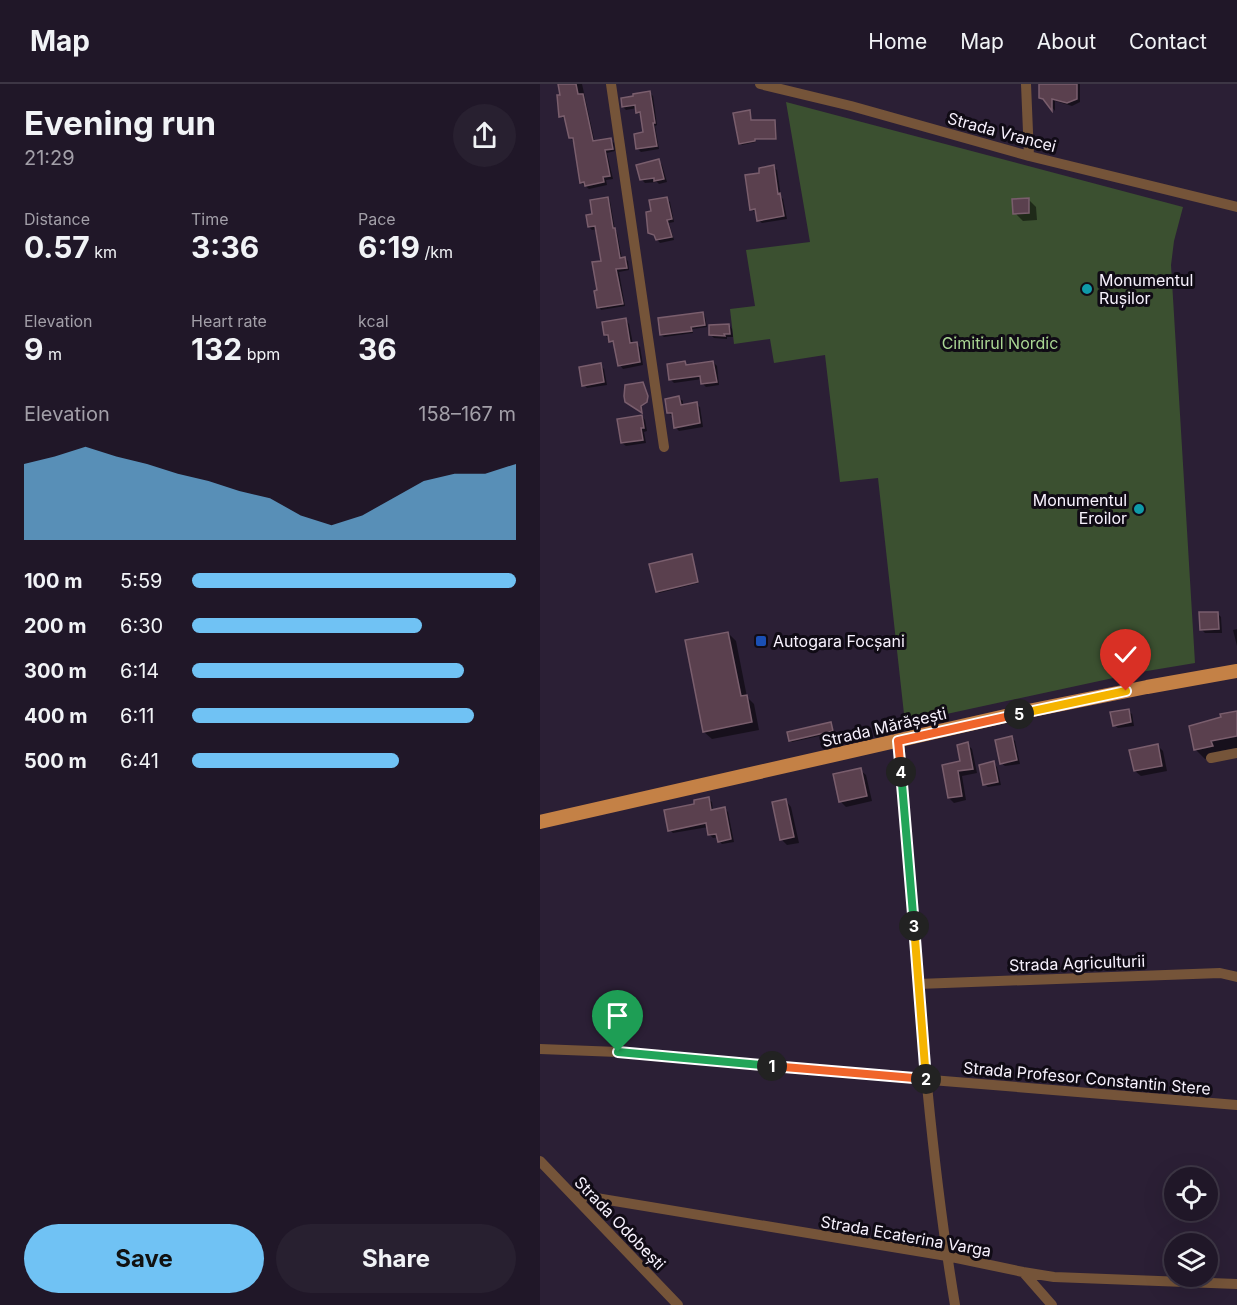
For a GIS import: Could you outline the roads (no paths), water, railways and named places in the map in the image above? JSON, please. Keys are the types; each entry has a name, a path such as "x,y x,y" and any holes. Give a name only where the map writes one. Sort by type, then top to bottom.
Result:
{"main road":[{"name":"Strada Mărășești","path":"540,822 1044,708 1237,671"}],"street":[{"path":"611,84 664,447"},
{"name":"Strada Vrancei","path":"760,84 791,88 1029,156 1237,207"},
{"path":"1026,84 1029,156"},
{"path":"898,741 926,1079 955,1305"},
{"path":"1211,758 1237,753"},
{"name":"Strada Agriculturii","path":"918,984 1220,973 1237,977"},
{"name":"Strada Profesor Constantin Stere","path":"540,1049 618,1052 1237,1105"},
{"name":"Strada Odobești","path":"540,1161 678,1305"},
{"name":"Strada Ecaterina Varga","path":"572,1194 947,1256 1054,1277 1237,1284"},
{"path":"1023,1272 1052,1305"}],"place":[{"name":"Monumentul Rușilor","path":"1087,289"},
{"name":"Monumentul Eroilor","path":"1139,509"},
{"name":"Autogara Focșani","path":"761,641"}],"park label":[{"name":"Cimitirul Nordic","path":"1000,343"}]}
